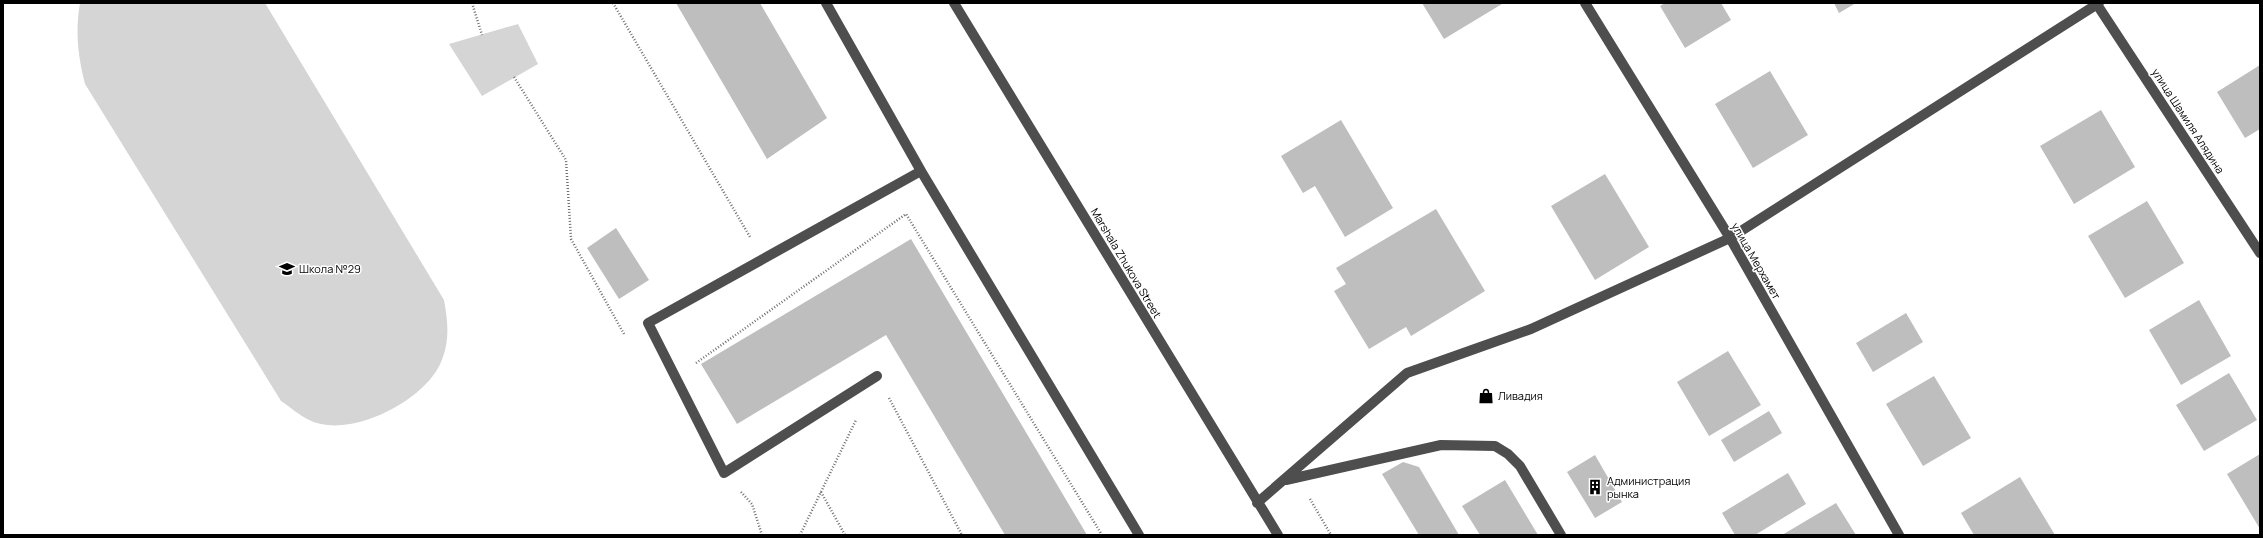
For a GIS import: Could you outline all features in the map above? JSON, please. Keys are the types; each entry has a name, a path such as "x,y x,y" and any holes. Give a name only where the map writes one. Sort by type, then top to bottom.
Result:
{"street":[{"path":"826,3 921,171 1139,535"},
{"name":"Marshala Zhukova Street","path":"954,3 1257,503 1278,535"},
{"name":"улица Мерхамет","path":"1584,3 1730,238 1899,535"},
{"path":"1257,503 1407,374 1531,329 1730,238 2097,3"},
{"name":"улица Шамиля Алядина","path":"2097,3 2260,253"},
{"path":"877,376 724,473 648,324 921,171"},
{"path":"1283,480 1441,445 1495,446 1508,454 1520,466 1561,535"}],"path":[{"path":"472,3 482,35"},
{"path":"613,3 763,259"},
{"path":"514,78 566,160 571,239 628,340"},
{"path":"877,376 962,535"},
{"path":"800,535 860,412"},
{"path":"724,473 752,504 762,535"},
{"path":"1297,477 1331,535"},
{"path":"821,491 845,535"}],"shaded area":[{"path":"80,3 265,3 444,300 447,331 446,347 441,362 432,377 419,390 403,403 384,413 364,421 344,425 326,425 309,420 281,401 85,84 78,44 78,14"},
{"path":"518,24 538,64 482,96 449,44"}],"building":[{"path":"676,3 760,3 827,118 767,159"},
{"path":"1422,3 1501,3 1502,4 1444,39"},
{"path":"1665,3 1721,3 1731,20 1685,48 1660,6"},
{"path":"1834,3 1856,3 1839,13"},
{"path":"2260,65 2260,129 2245,138 2217,92"},
{"path":"1770,71 1808,135 1753,168 1715,104"},
{"path":"2101,110 2135,167 2074,204 2040,146"},
{"path":"1341,120 1393,208 1345,237 1315,186 1303,193 1281,156"},
{"path":"1605,174 1649,247 1595,280 1551,206"},
{"path":"2147,201 2184,263 2125,298 2088,236"},
{"path":"1436,209 1485,291 1411,336 1406,327 1369,349 1334,291 1346,284 1336,268"},
{"path":"616,228 649,280 619,299 587,248"},
{"path":"911,239 1087,535 1005,535 886,335 737,424 701,364"},
{"path":"2199,300 2231,356 2181,385 2149,330"},
{"path":"1906,313 1923,342 1873,372 1856,343"},
{"path":"1728,351 1761,405 1709,436 1677,382"},
{"path":"2229,373 2257,420 2204,451 2176,405"},
{"path":"1934,376 1971,438 1923,466 1886,404"},
{"path":"1769,411 1782,433 1734,462 1721,440"},
{"path":"2260,454 2260,529 2227,474"},
{"name":"Администрация рынка","path":"1595,455 1622,502 1595,518 1567,472"},
{"path":"1403,462 1419,467 1459,535 1419,535 1382,474"},
{"path":"1788,473 1806,504 1755,535 1735,535 1722,513"},
{"path":"2020,477 2055,535 1974,535 1961,513"},
{"path":"1505,480 1538,535 1480,535 1462,506"},
{"path":"1836,503 1856,535 1782,535"}],"place":[{"name":"Школа №29","path":"287,269"},
{"name":"Ливадия","path":"1486,396"},
{"name":"Администрация рынка","path":"1595,487"}]}
